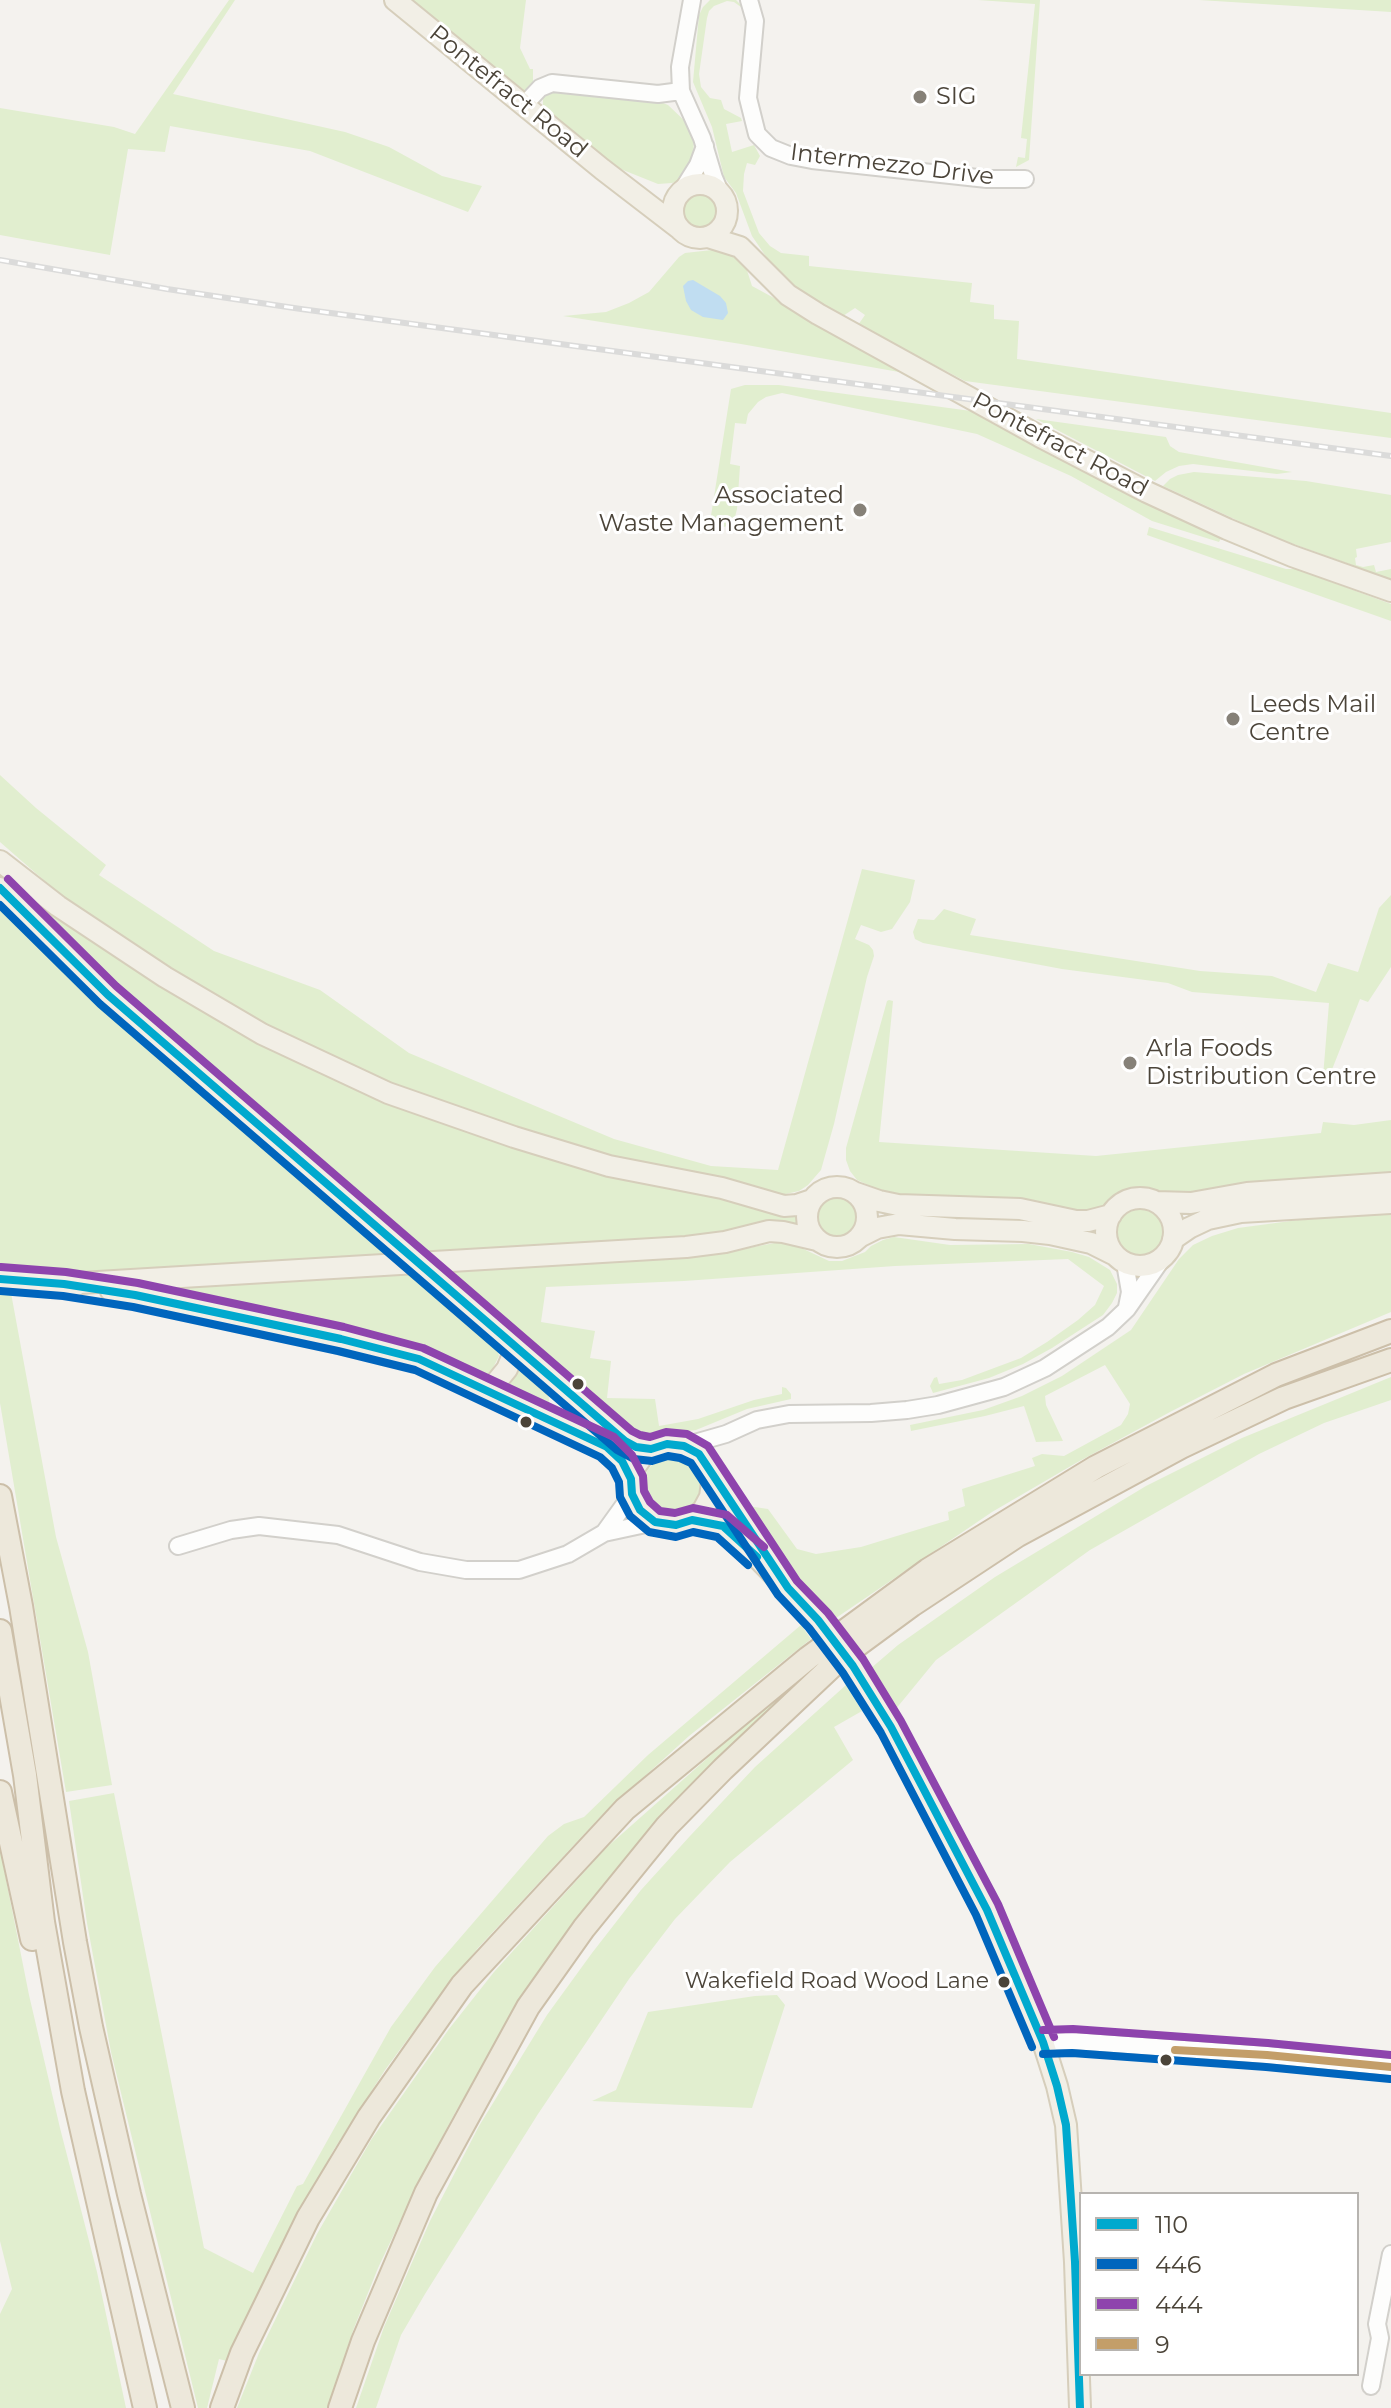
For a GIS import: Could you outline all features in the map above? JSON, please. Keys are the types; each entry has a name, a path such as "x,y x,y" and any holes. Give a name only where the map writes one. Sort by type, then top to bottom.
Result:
{"highway":[{"path":"222,2408 242,2353 308,2218 377,2105 462,1985 625,1809 808,1658 928,1570 1096,1467 1276,1375 1391,1331"},
{"path":"340,2408 363,2341 426,2193 528,2007 584,1928 658,1837 723,1769 844,1655 1018,1535 1181,1447 1271,1404 1391,1360"},
{"path":"0,1496 31,1661 91,2027 183,2408"},
{"path":"0,1631 25,1775 43,1922 83,2134 145,2408"},
{"path":"0,1792 47,2016 83,2134"}],"main road":[{"name":"Pontefract Road","path":"395,0 680,229"},
{"name":"Pontefract Road","path":"621,182 646,191 666,193 683,190"},
{"path":"698,183 706,184 722,196 727,217 716,233 708,237 694,237 680,229 673,213 677,196 683,190 698,183"},
{"name":"Pontefract Road","path":"722,196 753,257"},
{"name":"Pontefract Road","path":"708,237 732,242 753,257 788,295 1039,436 1147,492 1292,556 1391,591"},
{"path":"0,861 58,906 165,977 262,1034 388,1093 609,1166 722,1188 784,1206 812,1200"},
{"path":"0,888 108,995 512,1344 625,1441 636,1447 651,1449"},
{"path":"1120,1259 1108,1243 1107,1229 1111,1215 1118,1207 1136,1199 1175,1204 1247,1193 1391,1183"},
{"path":"817,1240 810,1231 807,1210 818,1193 835,1186 898,1205 1020,1209 1076,1221 1111,1215"},
{"path":"856,1193 867,1209 866,1227 861,1236"},
{"path":"1156,1202 1169,1214 1174,1231 1169,1248"},
{"path":"64,1284 686,1247 725,1242 769,1231 817,1240 825,1245 845,1246 877,1228 899,1224 1023,1231 1081,1240 1136,1266 1148,1266 1189,1228 1208,1219 1233,1213 1391,1203"},
{"path":"0,1279 64,1284 135,1295 419,1359 607,1447 622,1461 640,1510 655,1522 676,1525 692,1520 703,1510 710,1497 712,1482 708,1466"},
{"path":"489,1391 507,1369 512,1357 512,1344"},
{"path":"632,1486 635,1467 651,1449 667,1444 684,1446 699,1454 788,1588"},
{"path":"692,1520 723,1526 818,1620 853,1666 891,1727 987,1910 1043,2042 1066,2125 1080,2408"}],"street":[{"path":"692,0 680,67 681,91 722,196"},
{"name":"Intermezzo Drive","path":"749,0 755,21 748,98 757,134 771,148 812,160 987,179 1025,179"},
{"path":"524,105 540,88 552,83 658,94 681,91"},
{"path":"683,190 705,146"},
{"path":"684,1446 726,1434 757,1420 789,1414 907,1410 1004,1387 1045,1368 1098,1334 1127,1309 1169,1248"},
{"path":"1120,1259 1130,1292 1127,1309"},
{"path":"708,1466 726,1434"},
{"path":"604,1533 632,1486"},
{"path":"178,1546 220,1533 259,1526 338,1535 420,1562 466,1570 519,1570 568,1554 604,1533 655,1522"},
{"path":"1043,2042 1072,2041 1267,2055 1391,2067"},
{"path":"1354,2381 1376,2387 1380,2338 1377,2324 1391,2256"}],"green space":[{"path":"229,0 235,0 173,94 345,132 389,147 442,176 482,186 468,212 310,151 170,126 165,152 128,149 110,255 0,235 0,108 114,127 135,134"},
{"path":"410,0 526,0 520,48 530,69 533,69 533,87 523,91"},
{"path":"710,0 736,0 745,9 727,1 709,11 699,74 701,87 710,98 721,100 724,109 741,118 742,121 726,124 732,152 754,145 760,156 755,165 747,163 743,191 759,233 770,246 781,253 809,256 809,266 972,283 970,302 994,305 994,319 1019,321 1017,359 1391,413 1391,438 965,381 858,325 865,315 855,308 843,316 798,290 769,261 752,236 736,193 724,177 712,127 693,82 699,15"},
{"path":"978,0 1040,0 1029,160 1016,167 1018,157 1025,158 1027,139 1021,138 1035,4"},
{"path":"1199,0 1391,0 1391,12"},
{"path":"549,91 658,101 668,105 688,124 694,138 693,163 681,180 658,184 618,168 543,107 543,96"},
{"path":"699,193 711,198 716,210 711,222 699,227 687,222 682,210 687,198"},
{"path":"721,249 731,252 745,264 752,286 916,375 563,316 606,312 629,303 649,292 685,253"},
{"path":"745,385 779,385 971,411 1222,536 1219,542 1152,521 1071,476 977,434 782,393 758,402 748,414 746,424 735,423 730,464 740,466 737,509 727,526 714,530 710,522 731,389"},
{"path":"1036,419 1166,437 1170,446 1179,452 1292,472 1277,474 1193,464 1179,466 1155,481"},
{"path":"1194,472 1306,481 1391,495 1391,542 1356,549 1355,558 1356,565 1374,565 1376,572 1391,569 1391,579 1271,536 1163,486 1178,475"},
{"path":"1149,527 1286,569 1296,569 1391,604 1391,621 1147,535"},
{"path":"0,775 106,865 99,875 214,951 320,990 409,1053 614,1139 711,1166 778,1170 862,869 915,880 910,902 892,929 881,932 861,925 855,939 869,945 874,956 821,1170 799,1191 777,1196 640,1166 422,1100 235,1012 45,886 47,883 0,842"},
{"path":"19,884 137,970 207,1014 274,1051 373,1097 474,1135 576,1166 726,1197 775,1215 797,1216 798,1225 710,1238 428,1259 171,1040 13,893"},
{"path":"1391,895 1391,967 1368,1002 1360,999 1327,1082 1323,1077 1329,1003 1192,992 1168,983 1062,969 923,943 915,939 913,932 918,919 934,920 944,909 976,919 970,935 1200,971 1272,976 1316,992 1328,963 1358,972 1379,908"},
{"path":"0,902 101,1003 315,1193 399,1260 82,1278 0,1274"},
{"path":"889,1000 893,1001 879,1142 1096,1156 1321,1133 1323,1122 1354,1125 1391,1120 1391,1175 1162,1195 1147,1190 1131,1190 1087,1214 895,1197 857,1180 846,1160 846,1148"},
{"path":"837,1196 852,1202 858,1217 852,1232 837,1238 822,1232 816,1217 822,1202"},
{"path":"1141,1209 1158,1217 1166,1234 1158,1251 1141,1259 1124,1251 1116,1234 1124,1217"},
{"path":"1391,1211 1391,1312 1244,1374 1076,1463 992,1512 833,1620 741,1505 768,1509 797,1549 816,1554 861,1547 949,1520 948,1512 965,1506 962,1489 1035,1466 1032,1458 1042,1454 1064,1456 1121,1425 1130,1404 1105,1365 1045,1396 1046,1405 1063,1441 1036,1442 1024,1406 911,1431 910,1425 983,1410 1022,1396 1062,1376 1131,1330 1179,1259 1193,1245 1212,1236 1238,1228 1313,1218 1314,1214"},
{"path":"894,1237 950,1245 1029,1244 1072,1252 1089,1257 1110,1270 1117,1284 1117,1293 1103,1315 1023,1364 989,1378 933,1393 930,1386 934,1378 937,1377 939,1384 962,1380 1021,1358 1047,1342 1095,1305 1104,1286 1068,1259 546,1287 541,1322 595,1331 590,1358 611,1361 607,1398 655,1399 659,1426 698,1419 782,1394 782,1387 791,1394 791,1399 747,1409 696,1430 643,1437 631,1433 533,1349 535,1345 523,1338 518,1341 442,1271 746,1244 748,1248 780,1242 795,1245 829,1261 842,1261"},
{"path":"415,1272 496,1344 499,1356 485,1378 444,1356 390,1337 335,1323 156,1290"},
{"path":"0,1291 11,1293 56,1537 88,1652 112,1785 66,1792 0,1403"},
{"path":"517,1364 548,1390 550,1411 500,1388"},
{"path":"1391,1377 1391,1400 1324,1423 1259,1454 1090,1550 936,1660 895,1710 870,1669 898,1645 995,1577 1146,1486 1242,1438"},
{"path":"672,1457 693,1465 701,1486 693,1507 672,1515 651,1507 643,1486 651,1465"},
{"path":"801,1625 811,1639 689,1736 601,1816 478,1948 432,2006 385,2070 333,2151 264,2281 227,2361 219,2359 207,2408 198,2408 111,2052 69,1801 114,1793 204,2248 253,2273 297,2186 303,2184 391,2027 435,1967 548,1836 564,1824 584,1817 648,1755"},
{"path":"809,1673 523,2003 456,2111 423,2173 378,2268 327,2408 237,2408 259,2353 317,2234 371,2140 449,2029 494,1972 606,1848 756,1715"},
{"path":"846,1685 862,1711 834,1727 853,1760 730,1862 675,1919 629,1979 538,2114 425,2294 401,2335 376,2408 356,2408 384,2327 430,2221 479,2126 547,2015 641,1890 755,1767"},
{"path":"0,1849 29,1995 97,2272 126,2408 0,2408 0,2314 12,2289 0,2241"},
{"path":"777,1995 785,2005 752,2108 592,2101 616,2090 648,2012"}],"water":[{"path":"693,280 726,303 728,313 723,320 703,317 691,310 683,286"}],"railway":[{"path":"0,260 301,309 1391,456"}],"transit line":[{"name":"444","path":"8,879 116,986 632,1431 650,1437 666,1432 687,1434 708,1446 797,1581 828,1613 863,1659 901,1721 998,1904 1054,2037"},
{"name":"110","path":"0,888 108,995 625,1441 636,1447 651,1449 667,1444 684,1446 699,1454 788,1588 818,1620 853,1666 891,1727 987,1910 1043,2042 1057,2086 1066,2125 1080,2408"},
{"name":"446","path":"0,905 100,1004 617,1450 634,1459 652,1461 668,1456 691,1463 778,1595 809,1628 843,1673 881,1733 976,1915 1032,2047"},
{"name":"444","path":"1,1267 66,1272 138,1283 344,1327 423,1348 614,1437 632,1455 643,1476 644,1491 660,1511 675,1513 693,1508 727,1515 764,1547"},
{"name":"110","path":"0,1279 64,1284 135,1295 419,1359 607,1447 622,1461 640,1510 655,1522 676,1525 692,1520 723,1526 757,1557"},
{"name":"446","path":"0,1291 63,1296 133,1307 415,1370 600,1457 612,1468 619,1482 620,1497 630,1516 649,1532 676,1537 693,1532 717,1537 748,1565"},
{"name":"444","path":"1043,2030 1073,2029 1268,2043 1391,2055"},
{"name":"9","path":"1175,2050 1391,2067"},
{"name":"446","path":"1043,2054 1072,2053 1390,2079"}],"place":[{"name":"SIG","path":"920,97"},
{"name":"Associated Waste Management","path":"860,510"},
{"name":"Leeds Mail Centre","path":"1233,719"},
{"name":"Arla Foods Distribution Centre","path":"1130,1063"},
{"name":"Wakefield Road Wood Lane","path":"1004,1982"}]}
